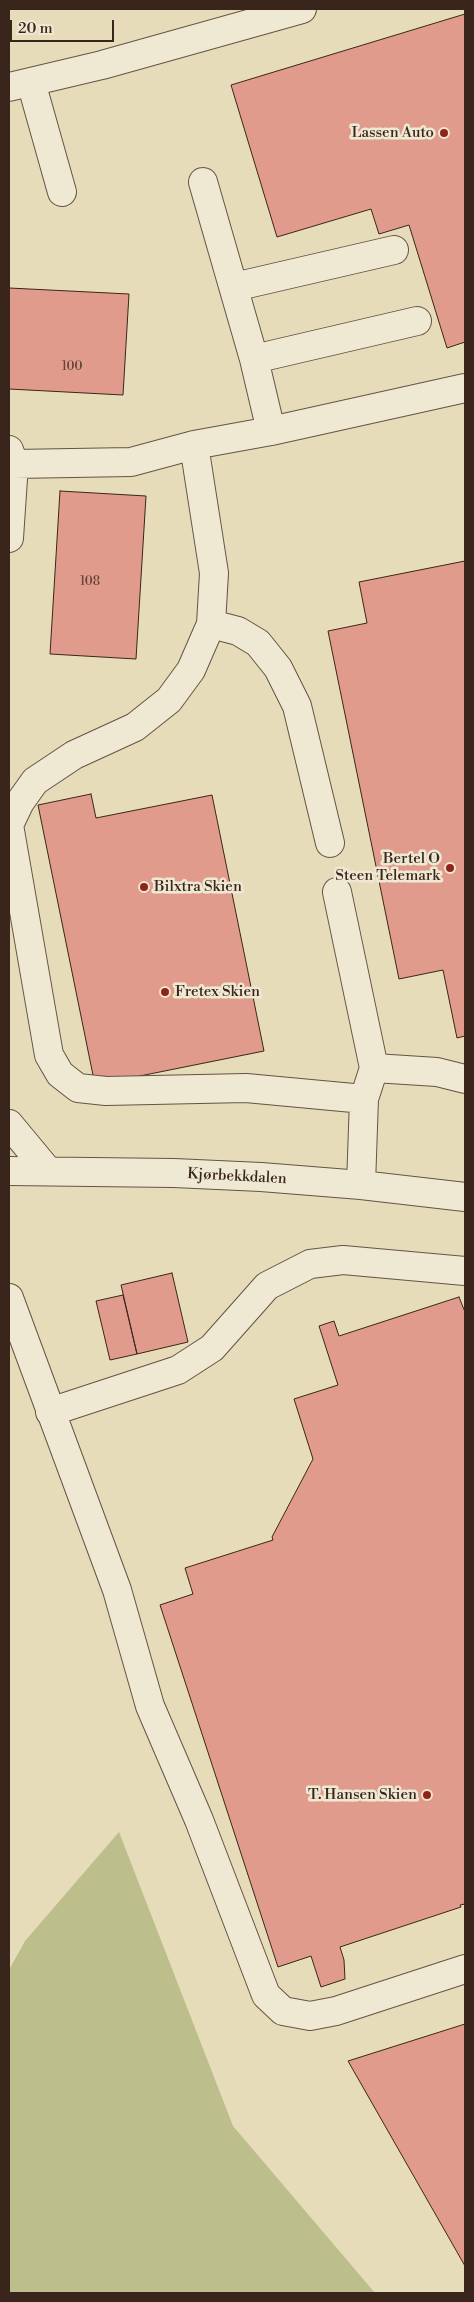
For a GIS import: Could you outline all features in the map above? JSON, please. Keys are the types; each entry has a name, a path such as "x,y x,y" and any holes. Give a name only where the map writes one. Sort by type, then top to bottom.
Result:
{"street":[{"path":"62,192 15,84 102,65 302,9"},
{"path":"204,182 254,359 271,431"},
{"path":"234,287 394,250"},
{"path":"254,359 417,321"},
{"path":"9,538 11,457 131,462 194,445 271,431 465,388"},
{"path":"194,445 214,573 211,624 191,670 170,700 135,727 74,755 35,782 20,802 9,825 50,1056 60,1074 78,1088 106,1091 246,1088 364,1099"},
{"path":"211,624 238,631 258,643 278,668 297,706 330,843"},
{"path":"337,892 374,1068 364,1099 361,1184"},
{"path":"374,1068 437,1072 465,1079"},
{"path":"9,1124 48,1171"},
{"name":"Kjørbekkdalen","path":"9,1171 184,1174 361,1184 465,1197"},
{"path":"50,1412 178,1370 212,1348 267,1286 310,1264 343,1260 465,1271"},
{"path":"9,1298 117,1590 150,1706 199,1820 266,1995 283,2011 310,2016 336,2011 465,1969"}],"green space":[{"path":"119,1832 233,2126 375,2293 9,2293 9,1970 25,1941"}],"building":[{"path":"465,14 465,342 447,348 409,225 379,234 371,209 277,237 231,85"},
{"path":"9,288 129,294 123,395 9,389"},
{"path":"60,491 146,496 136,659 50,654"},
{"path":"465,561 465,1036 457,1038 443,970 399,979 328,631 367,623 359,582"},
{"path":"91,794 96,818 212,795 264,1051 95,1085 38,805"},
{"path":"172,1273 188,1342 137,1354 121,1285"},
{"path":"123,1295 137,1354 110,1360 96,1301"},
{"path":"459,1297 465,1312 465,1904 460,1905 461,1907 340,1947 344,1960 345,1979 321,1987 311,1956 278,1967 160,1605 193,1594 185,1568 273,1540 272,1537 313,1459 294,1399 338,1385 319,1326 334,1321 339,1336"},
{"path":"465,2024 465,2266 348,2061"}],"place":[{"name":"Lassen Auto","path":"444,133"},
{"name":"Bertel O Steen Telemark","path":"450,868"},
{"name":"Bilxtra Skien","path":"144,887"},
{"name":"Fretex Skien","path":"165,992"},
{"name":"T. Hansen Skien","path":"427,1795"}]}
